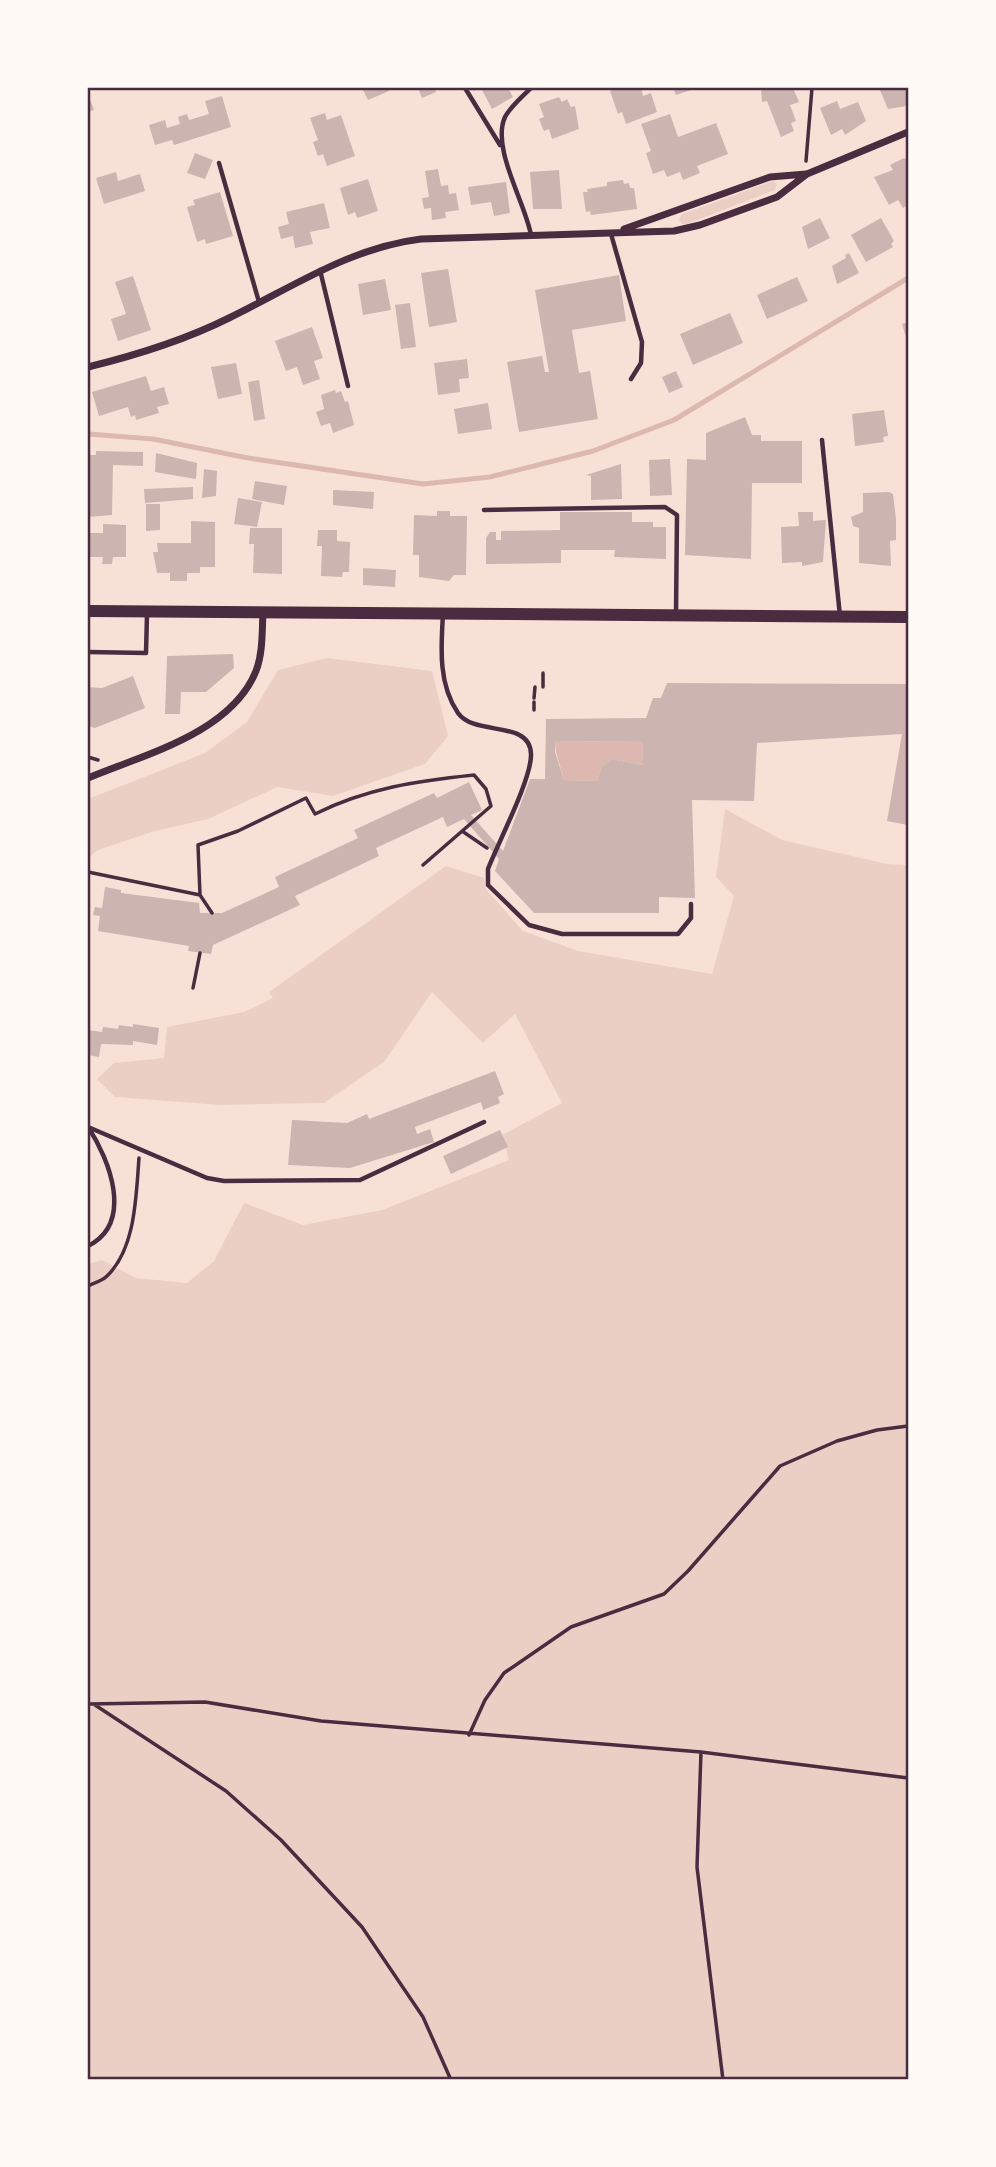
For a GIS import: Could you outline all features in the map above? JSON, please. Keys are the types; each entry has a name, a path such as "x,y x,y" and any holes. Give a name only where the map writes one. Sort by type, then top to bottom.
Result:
{"street":[{"path":"88,367 180,340 260,303 351,255 401,241 674,231 700,225 777,197 807,174 908,132"},
{"path":"611,233 770,177 807,174"},
{"path":"88,611 908,617"},
{"path":"88,778 215,724 245,693 257,669 263,611"}],"lane":[{"path":"465,88 501,145 527,215 531,235"},
{"path":"501,145 505,117 531,88"},
{"path":"219,163 260,303"},
{"path":"611,233 642,342 641,363 631,379"},
{"path":"320,269 348,386"},
{"path":"822,440 840,616"},
{"path":"484,510 665,507 677,515 676,615"},
{"path":"88,652 146,653 147,610"},
{"path":"443,613 443,676 458,713 474,726 512,730 527,744 531,752 527,771 488,869 488,885 529,925 562,934 678,934 691,918 691,904"},
{"path":"88,1126 207,1178 224,1181 360,1180 484,1122"},
{"path":"88,1126 112,1178 115,1199 112,1216 104,1233 88,1247"}],"path":[{"path":"807,174 805,146 812,88"},
{"path":"542,687 543,673"},
{"path":"534,710 535,687"},
{"path":"88,757 98,760"},
{"path":"212,913 200,895 198,845 238,831 306,797 315,814 349,797 415,782 474,775 486,789 491,806 423,865"},
{"path":"462,831 495,851"},
{"path":"88,872 200,895"},
{"path":"193,988 200,953"},
{"path":"88,1286 106,1277 126,1243 136,1201 140,1149"},
{"path":"469,1735 485,1700 504,1673 571,1627 664,1594 780,1466 838,1441 877,1430 908,1426"},
{"path":"90,1704 205,1702 321,1721 701,1752 908,1778"},
{"path":"90,1704 226,1791 281,1840 362,1927 423,2017 450,2080"},
{"path":"701,1752 697,1867 723,2080"}],"shaded area":[{"path":"773,181 777,184 775,190 687,224 682,224 679,220 682,214"},
{"path":"327,658 432,671 448,736 425,764 333,796 277,787 208,819 155,831 98,850 88,858 88,799 205,753 247,722 278,670"},
{"path":"556,741 643,742 643,765 611,759 601,768 597,781 564,780 556,752"},
{"path":"725,809 782,840 887,864 908,865 908,2079 88,2080 88,1264 102,1260 136,1278 187,1283 214,1261 244,1203 303,1225 382,1210 509,1160 502,1135 562,1103 515,1014 483,1043 432,992 384,1062 324,1103 220,1105 115,1097 97,1079 114,1063 164,1058 167,1027 244,1012 273,998 269,992 446,866 484,878 486,889 523,931 578,951 712,974 734,896 716,877"}],"building":[{"path":"362,88 387,88 389,91 368,100"},
{"path":"418,88 434,88 436,92 422,98"},
{"path":"481,88 508,88 513,97 492,109"},
{"path":"619,88 641,88 643,96 651,93 657,112 626,124 622,112 618,114 610,91"},
{"path":"673,88 697,88 676,95"},
{"path":"761,88 793,88 799,102 790,105 796,121 791,123 794,131 781,137 767,101 762,102"},
{"path":"879,88 908,88 908,111 907,106 888,109"},
{"path":"88,94 94,110 88,112"},
{"path":"222,96 231,127 174,145 172,140 155,145 149,125 165,120 167,128 180,124 178,117 187,114 189,120 209,114 205,101"},
{"path":"559,97 562,102 567,99 571,107 575,106 579,129 552,139 549,129 544,131 539,119 544,117 539,104"},
{"path":"837,101 840,109 858,102 866,121 845,135 842,129 831,135 820,108"},
{"path":"325,113 327,120 341,115 355,156 327,166 323,154 318,156 313,142 318,140 310,118"},
{"path":"670,114 678,137 716,123 728,154 697,166 700,173 683,180 680,172 667,177 664,170 653,174 646,153 651,151 641,124"},
{"path":"195,153 213,160 205,179 187,173"},
{"path":"904,158 908,160 908,205 903,208 898,200 889,205 874,177 893,170 890,165"},
{"path":"438,169 441,186 448,185 449,194 456,193 459,210 445,212 446,218 432,220 431,208 424,209 422,198 429,197 425,171"},
{"path":"559,170 562,209 533,209 530,172"},
{"path":"116,172 118,181 140,174 145,191 104,204 96,178"},
{"path":"368,179 378,211 357,218 355,212 348,215 340,188"},
{"path":"623,180 624,184 629,183 630,188 634,188 637,209 591,215 590,211 586,212 583,192 607,186 607,182"},
{"path":"506,182 510,213 494,216 491,202 471,205 468,187"},
{"path":"220,192 233,236 206,244 205,239 197,242 187,207 195,205 193,200"},
{"path":"324,203 330,228 310,232 313,244 295,248 293,236 281,239 278,227 289,224 286,212"},
{"path":"820,218 830,238 808,249 802,227"},
{"path":"881,218 894,241 891,244 893,247 866,262 851,235"},
{"path":"849,253 859,273 837,284 832,266 846,258 845,255"},
{"path":"448,269 457,322 429,327 421,273"},
{"path":"619,275 626,321 572,330 579,373 590,371 598,419 519,432 507,362 542,356 545,372 549,372 535,290"},
{"path":"133,276 151,330 118,341 111,319 126,314 115,282"},
{"path":"797,277 808,301 767,319 757,295"},
{"path":"385,279 391,310 363,315 358,284"},
{"path":"410,303 416,347 401,349 395,305"},
{"path":"730,313 743,343 693,365 680,334"},
{"path":"908,322 908,344 902,324"},
{"path":"312,327 323,358 314,361 320,379 303,385 297,367 286,371 275,341"},
{"path":"467,359 469,378 459,379 460,392 438,395 434,363"},
{"path":"236,363 242,394 218,399 211,367"},
{"path":"676,371 683,387 669,393 662,377"},
{"path":"146,376 151,391 164,387 169,404 157,407 159,413 136,420 135,415 131,417 128,407 99,416 92,392"},
{"path":"259,380 265,419 254,421 248,382"},
{"path":"335,390 336,393 341,391 345,402 348,401 354,425 333,433 330,423 321,426 316,412 324,409 321,395"},
{"path":"488,403 492,429 458,434 454,409"},
{"path":"884,410 888,436 883,437 884,442 855,446 852,414"},
{"path":"745,417 752,435 761,435 761,441 802,441 802,483 752,483 751,559 685,555 687,459 706,460 706,433"},
{"path":"96,451 143,452 143,466 113,465 112,515 88,517 88,455 96,455"},
{"path":"156,453 197,463 196,479 155,472"},
{"path":"670,459 672,495 650,496 649,460"},
{"path":"621,464 622,499 591,500 591,476 586,475"},
{"path":"204,469 217,471 216,496 202,498"},
{"path":"255,481 287,486 284,505 252,499"},
{"path":"193,487 193,499 145,503 144,489"},
{"path":"333,490 374,492 373,509 333,505"},
{"path":"863,493 893,494 896,519 896,540 890,541 891,566 859,563 859,528 853,526 851,517 863,512"},
{"path":"238,498 262,502 257,527 234,524"},
{"path":"146,504 160,504 160,530 146,531"},
{"path":"437,511 450,511 450,516 467,516 466,575 454,575 449,581 419,577 419,555 413,555 414,515 437,516"},
{"path":"560,512 632,512 632,522 653,522 653,527 666,527 666,559 614,557 615,550 561,550 561,563 486,564 486,538 490,532 496,532 496,540 501,540 501,531 560,530"},
{"path":"798,512 813,512 813,521 826,520 823,562 802,566 802,562 782,563 781,527 799,526"},
{"path":"191,521 215,522 215,567 200,567 200,573 187,573 187,581 170,581 170,573 157,573 153,552 158,552 157,543 191,543"},
{"path":"103,524 126,525 126,557 113,557 112,564 102,564 103,557 88,557 88,533 103,533"},
{"path":"250,528 282,528 282,574 253,573 254,544 249,544"},
{"path":"318,530 337,530 337,541 350,542 349,572 343,572 342,577 321,576 322,546 317,546"},
{"path":"363,568 396,570 395,587 363,585"},
{"path":"233,654 234,668 206,692 181,692 180,714 165,714 167,656"},
{"path":"133,676 145,708 95,728 88,726 88,687 102,688"},
{"path":"667,683 908,684 908,825 887,821 902,734 757,743 754,801 692,800 695,898 659,897 659,913 534,913 495,871 499,859 464,819 447,827 443,817 376,848 379,856 295,896 300,905 213,945 211,954 188,951 189,946 98,931 100,916 93,915 95,907 102,908 105,887 121,890 121,893 199,903 200,913 222,913 279,887 275,877 358,838 354,830 434,793 437,798 469,782 482,810 471,815 503,851 530,779 545,779 546,719 646,718 653,698 661,698","holes":["556,741 643,742 643,765 611,759 601,768 597,781 564,780 555,752"]},
{"path":"133,1024 159,1028 157,1045 133,1041 133,1045 101,1044 99,1057 88,1055 88,1030 102,1032 103,1027 118,1029 119,1025 133,1027"},
{"path":"495,1071 504,1094 498,1097 500,1103 483,1110 481,1102 415,1127 417,1134 430,1129 434,1142 350,1168 288,1165 292,1120 347,1123 367,1114 369,1119"},
{"path":"500,1130 508,1147 451,1174 443,1156"}],"waterway":[{"path":"88,434 153,439 248,458 423,484 490,477 593,451 674,420 908,278"}]}
